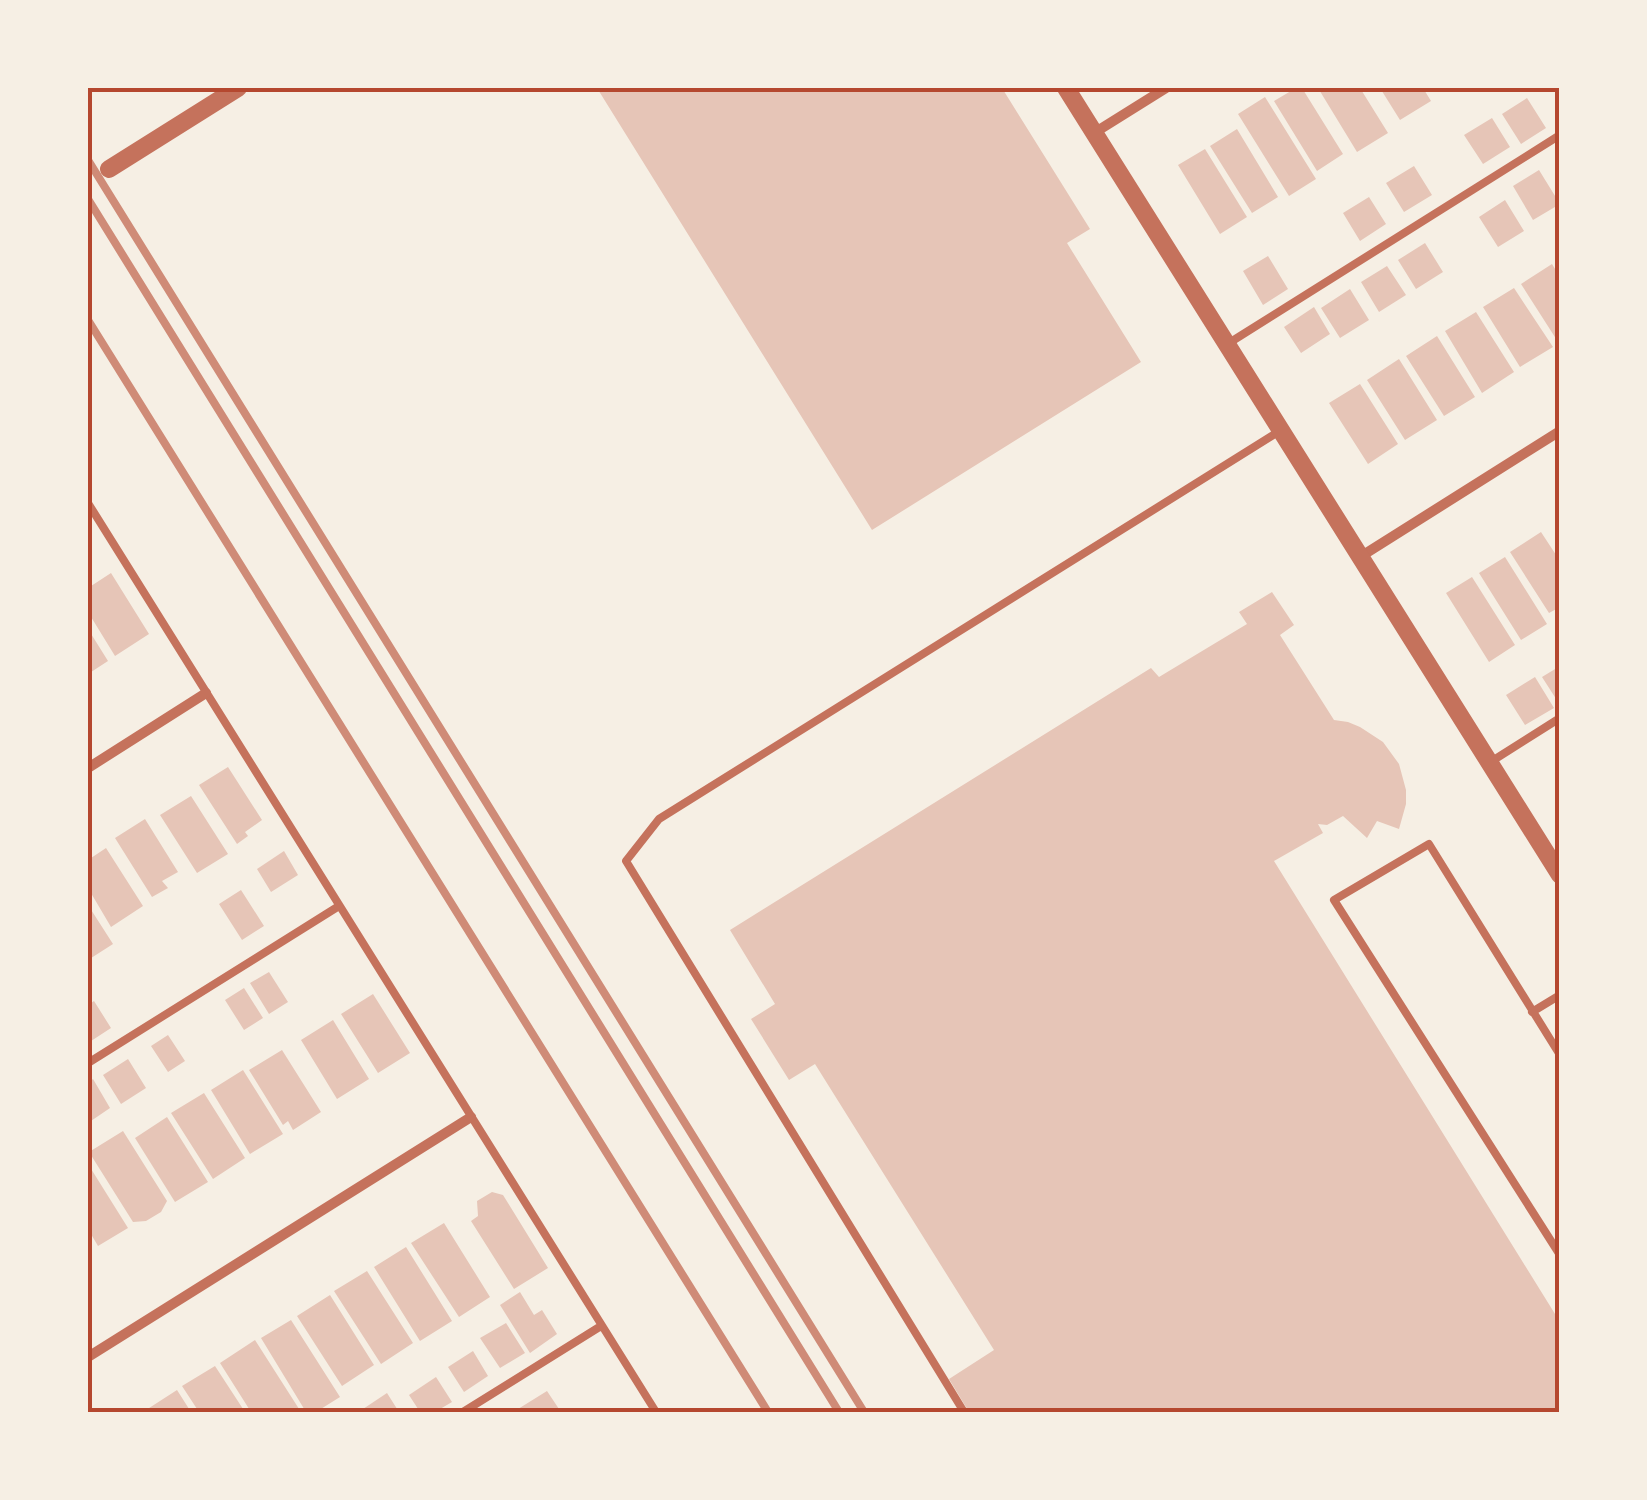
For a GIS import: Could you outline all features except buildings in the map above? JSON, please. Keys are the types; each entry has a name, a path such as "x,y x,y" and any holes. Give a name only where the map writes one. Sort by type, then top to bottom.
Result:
{"street":[{"path":"109,169 238,88"},
{"path":"1066,88 1560,875"},
{"path":"1094,133 1166,88"},
{"path":"1360,557 1560,431"},
{"path":"88,768 206,693"},
{"path":"88,1357 471,1116"}],"lane":[{"path":"1226,344 1560,135"},
{"path":"964,1412 626,861 659,819 1280,430"},
{"path":"88,503 656,1412"},
{"path":"1489,763 1560,718"},
{"path":"1560,1055 1428,844 1334,900 1560,1255"},
{"path":"88,1062 339,906"},
{"path":"1532,1012 1560,995"},
{"path":"1549,1038 1560,1032"},
{"path":"463,1412 601,1326"}],"railway":[{"path":"88,160 864,1412"},
{"path":"88,199 839,1412"},
{"path":"88,320 768,1412"}]}
